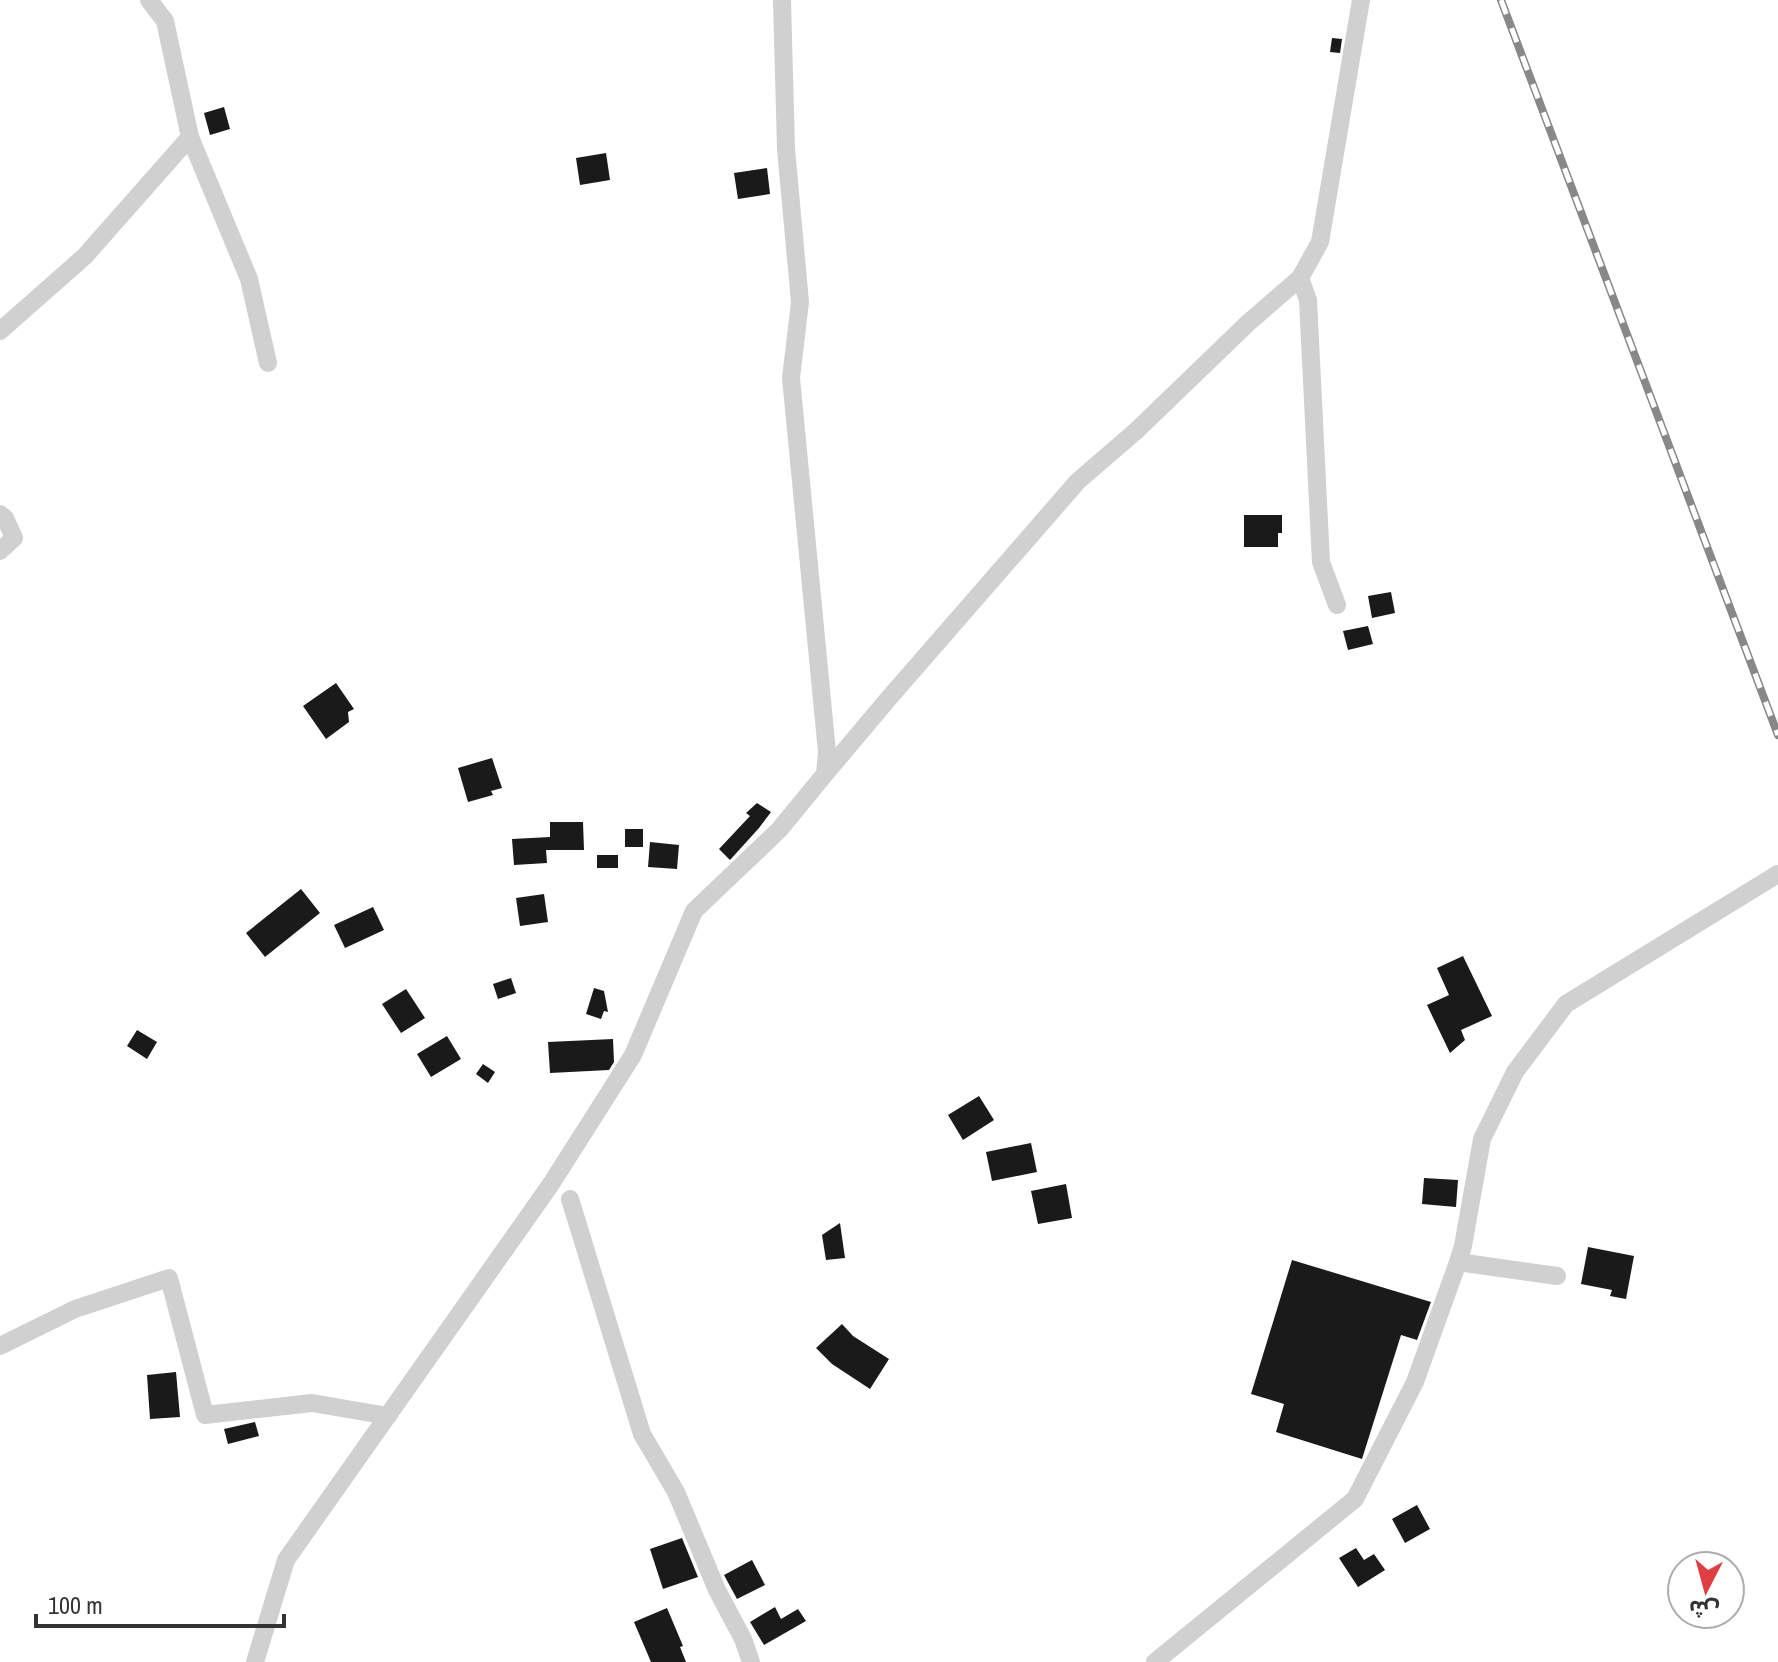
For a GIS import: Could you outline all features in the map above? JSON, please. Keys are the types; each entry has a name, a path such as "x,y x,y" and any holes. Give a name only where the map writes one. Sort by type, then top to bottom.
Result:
{"street":[{"path":"149,0 165,21 190,137 249,279 268,363"},
{"path":"782,0 786,149 800,302 791,378 827,752 825,774"},
{"path":"255,1662 286,1560 551,1184 633,1055 694,911 779,830 1078,481 1300,278 1320,242 1361,0"},
{"path":"0,331 85,256 190,137"},
{"path":"1300,278 1308,300 1321,562 1337,605"},
{"path":"0,514 14,538 0,551"},
{"path":"1155,1662 1355,1499 1415,1382 1458,1262 1482,1139 1515,1072 1566,1004 1778,874"},
{"path":"570,1199 642,1434 676,1492 751,1662"},
{"path":"1458,1262 1557,1276"},
{"path":"0,1346 75,1309 169,1278 205,1415 312,1403 388,1416"}],"building":[{"path":"1332,38 1342,39 1340,53 1330,52"},
{"path":"224,107 230,129 210,135 204,113"},
{"path":"606,153 610,180 580,185 576,158"},
{"path":"767,168 770,194 738,199 734,173"},
{"path":"1244,515 1282,515 1278,547 1244,547"},
{"path":"1391,592 1395,613 1372,618 1368,596"},
{"path":"1368,626 1373,644 1348,650 1343,631"},
{"path":"336,683 354,709 348,712 349,722 326,739 303,706"},
{"path":"492,758 502,788 491,791 493,795 468,802 458,768"},
{"path":"757,803 771,812 730,860 719,849 750,816 746,813"},
{"path":"550,822 583,822 584,850 546,850 547,863 514,865 512,839 550,837"},
{"path":"625,829 643,829 643,847 625,847"},
{"path":"650,842 679,845 677,869 648,867"},
{"path":"597,855 618,855 618,868 597,868"},
{"path":"301,889 320,913 265,957 246,933"},
{"path":"544,894 548,922 520,926 516,898"},
{"path":"373,907 384,930 345,948 334,925"},
{"path":"1463,956 1492,1016 1461,1030 1465,1040 1450,1053 1427,1005 1449,995 1437,968"},
{"path":"511,978 516,993 498,999 493,984"},
{"path":"594,988 604,991 608,1012 604,1011 601,1019 586,1014"},
{"path":"406,989 425,1018 401,1033 382,1004"},
{"path":"137,1030 157,1042 147,1059 127,1046"},
{"path":"447,1036 461,1059 431,1077 417,1054"},
{"path":"613,1039 614,1062 609,1070 550,1073 548,1042"},
{"path":"483,1064 495,1072 488,1083 476,1074"},
{"path":"979,1096 994,1120 963,1140 948,1115"},
{"path":"1031,1143 1037,1172 992,1181 986,1152"},
{"path":"1424,1178 1458,1180 1456,1207 1422,1204"},
{"path":"1066,1184 1072,1218 1038,1224 1031,1191"},
{"path":"840,1223 845,1258 826,1260 822,1235"},
{"path":"1588,1247 1634,1256 1626,1299 1610,1296 1612,1290 1581,1284"},
{"path":"1292,1260 1431,1302 1417,1340 1401,1335 1362,1459 1276,1432 1284,1404 1251,1394"},
{"path":"842,1324 853,1336 889,1359 870,1389 832,1364 816,1348"},
{"path":"176,1372 180,1417 150,1419 147,1375"},
{"path":"255,1422 259,1436 228,1444 224,1429"},
{"path":"1417,1505 1430,1529 1405,1543 1392,1519"},
{"path":"682,1538 698,1577 663,1589 650,1549"},
{"path":"1356,1548 1364,1560 1374,1554 1385,1570 1358,1587 1339,1558"},
{"path":"752,1560 765,1585 737,1599 724,1575"},
{"path":"775,1607 781,1619 798,1609 806,1621 764,1645 750,1622"},
{"path":"667,1608 683,1646 680,1647 686,1662 651,1662 634,1622"}],"railway":[{"path":"1501,0 1778,735"}]}
